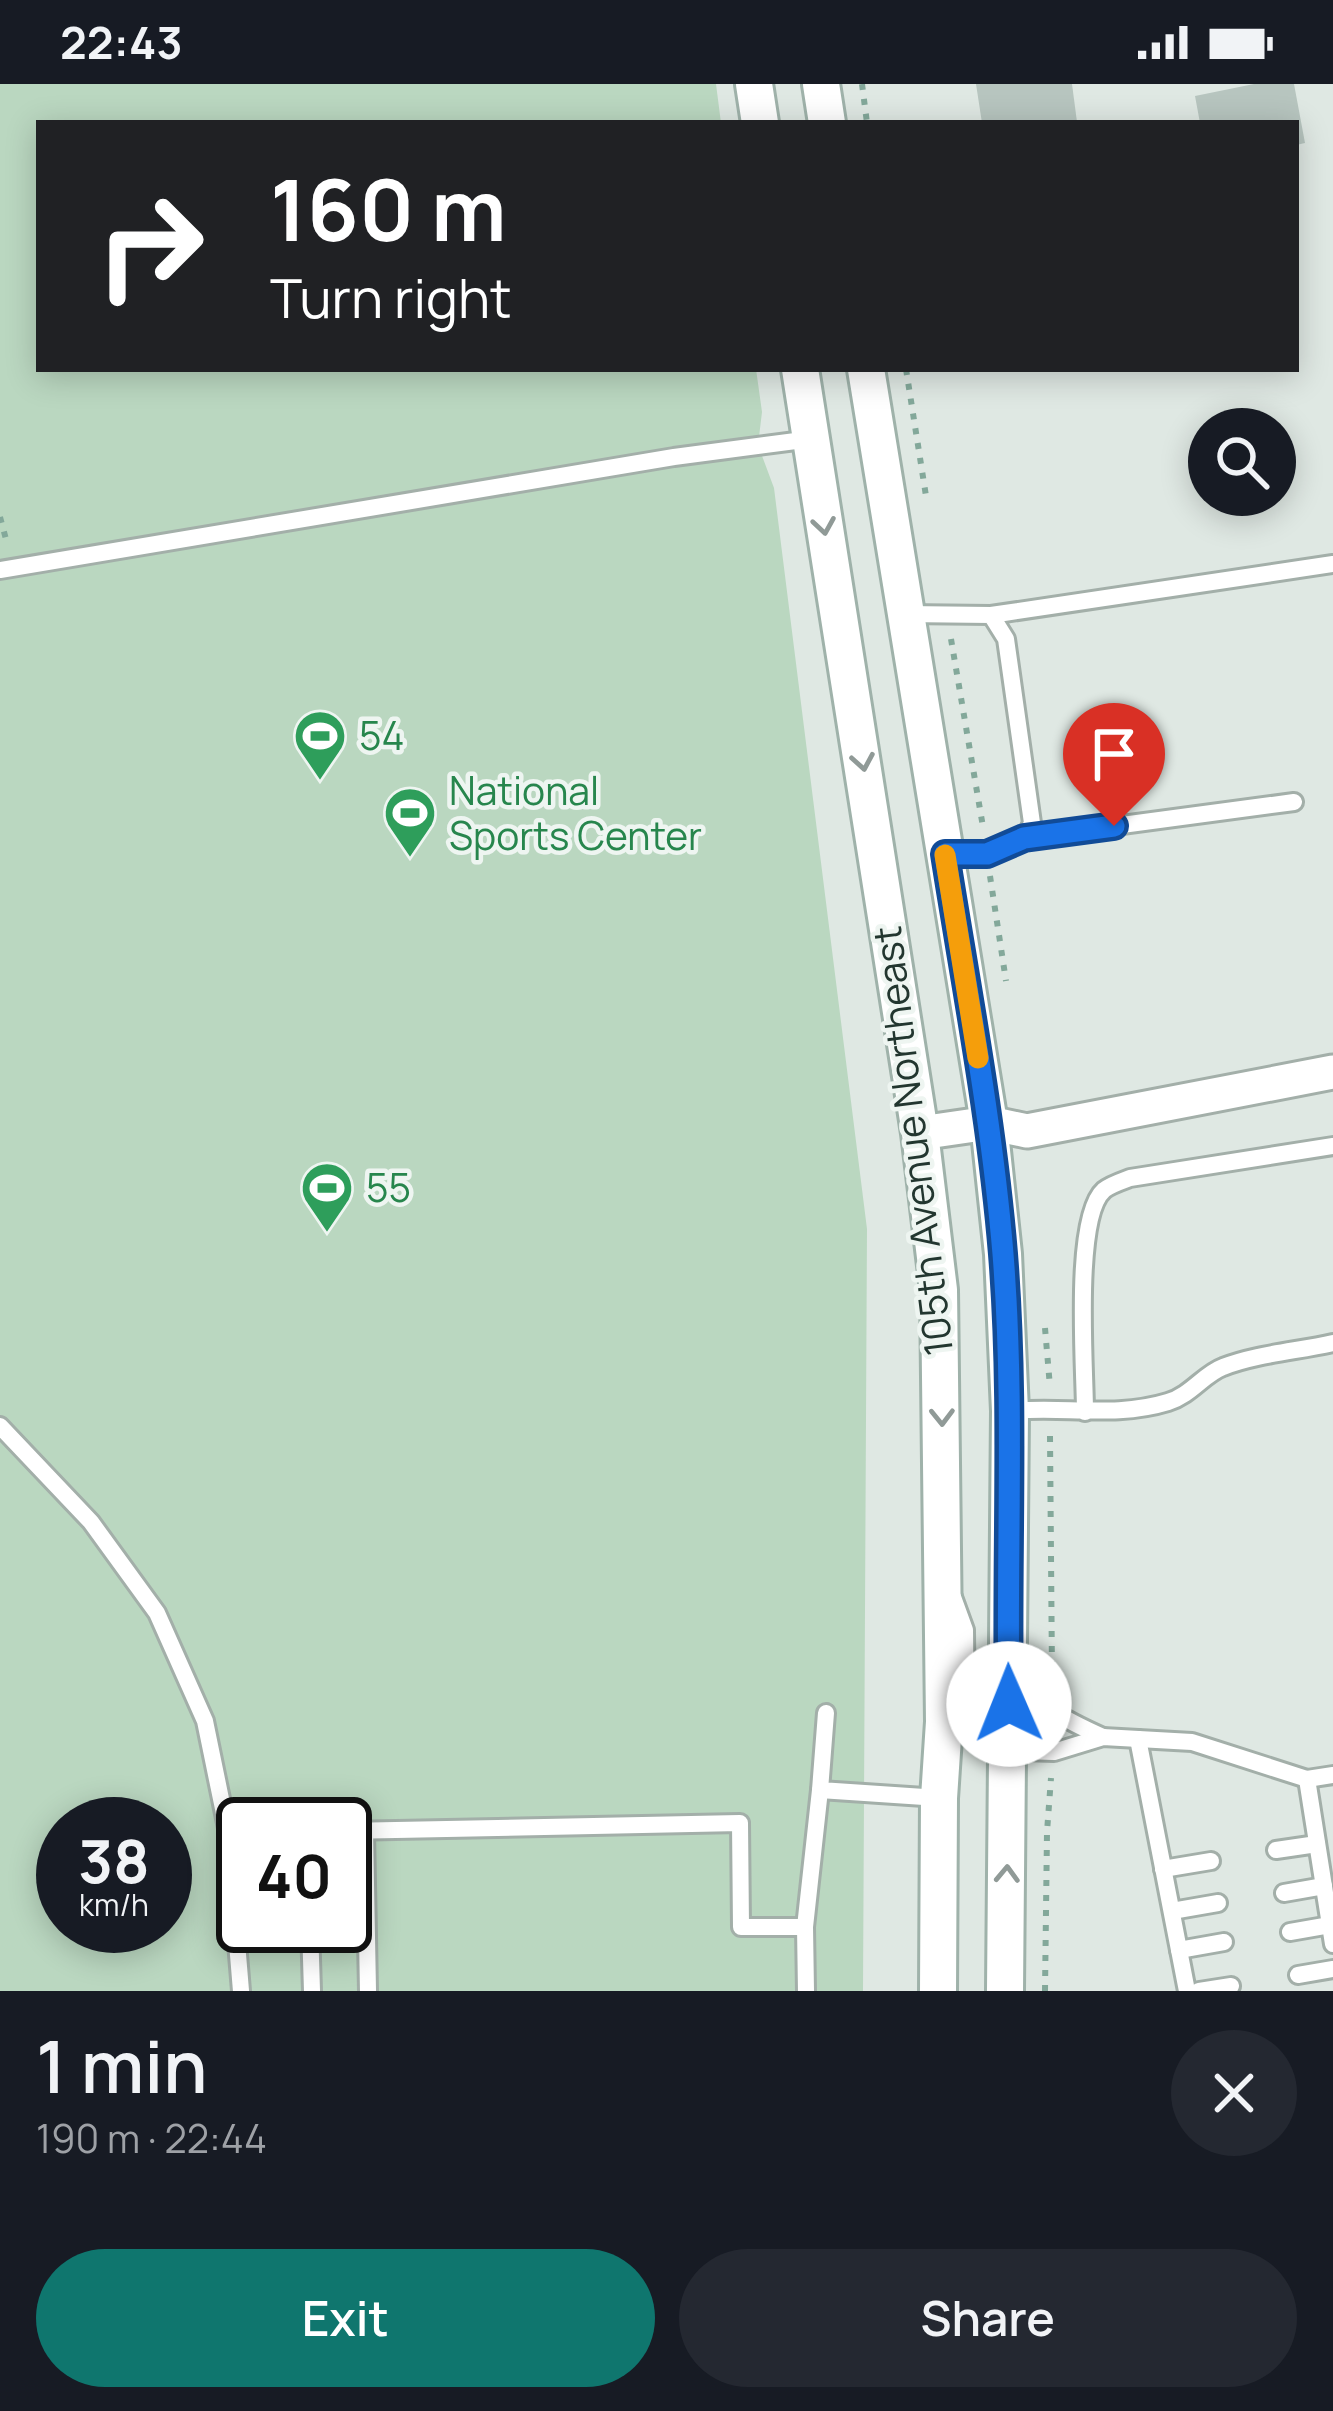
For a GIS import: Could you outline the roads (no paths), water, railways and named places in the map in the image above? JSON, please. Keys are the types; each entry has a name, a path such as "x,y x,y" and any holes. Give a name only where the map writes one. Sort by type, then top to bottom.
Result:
{"street":[{"path":"754,84 760,120"},
{"path":"821,84 827,120"},
{"name":"105th Avenue Northeast","path":"800,372 920,1133 939,1290 944,1722 938,1991"},
{"name":"105th Avenue Northeast","path":"866,372 988,1124 1003,1254 1010,1411 1005,1991"},
{"path":"920,1133 988,1124 1027,1131 1333,1072"}],"lane":[{"path":"0,570 651,460 811,440"},
{"path":"905,614 991,615 1333,564"},
{"path":"991,615 1006,639 1033,823 1024,838"},
{"path":"945,854 987,854 1024,838 1294,802"},
{"path":"1085,1412 1084,1261 1088,1220 1103,1190 1130,1178 1333,1146"},
{"path":"1010,1411 1050,1407 1111,1412 1170,1402 1199,1387 1219,1368 1333,1343"},
{"path":"0,1426 92,1522 157,1613 205,1721 226,1797"},
{"path":"944,1574 965,1630 966,1724 990,1750 1054,1751 1103,1737 1192,1742 1307,1780 1333,1775"},
{"path":"1008,1657 1030,1694 1053,1714 1103,1737"},
{"path":"806,1991 806,1927 826,1713"},
{"path":"1138,1739 1187,1991"},
{"path":"1290,1931 1332,1934 1307,1780"},
{"path":"820,1790 939,1798"},
{"path":"372,1830 740,1823 741,1927 806,1927"},
{"path":"1276,1850 1318,1844"},
{"path":"1163,1869 1211,1861"},
{"path":"1284,1893 1324,1886"},
{"path":"1172,1911 1218,1903"},
{"path":"1179,1950 1224,1942"},
{"path":"240,1953 241,1991"},
{"path":"311,1953 312,1991"},
{"path":"367,1953 368,1991"},
{"path":"1298,1975 1333,1969"},
{"path":"1199,1991 1231,1986"}],"place":[{"name":"54","path":"320,782"},
{"name":"National Sports Center","path":"410,859"},
{"name":"55","path":"327,1234"}]}
